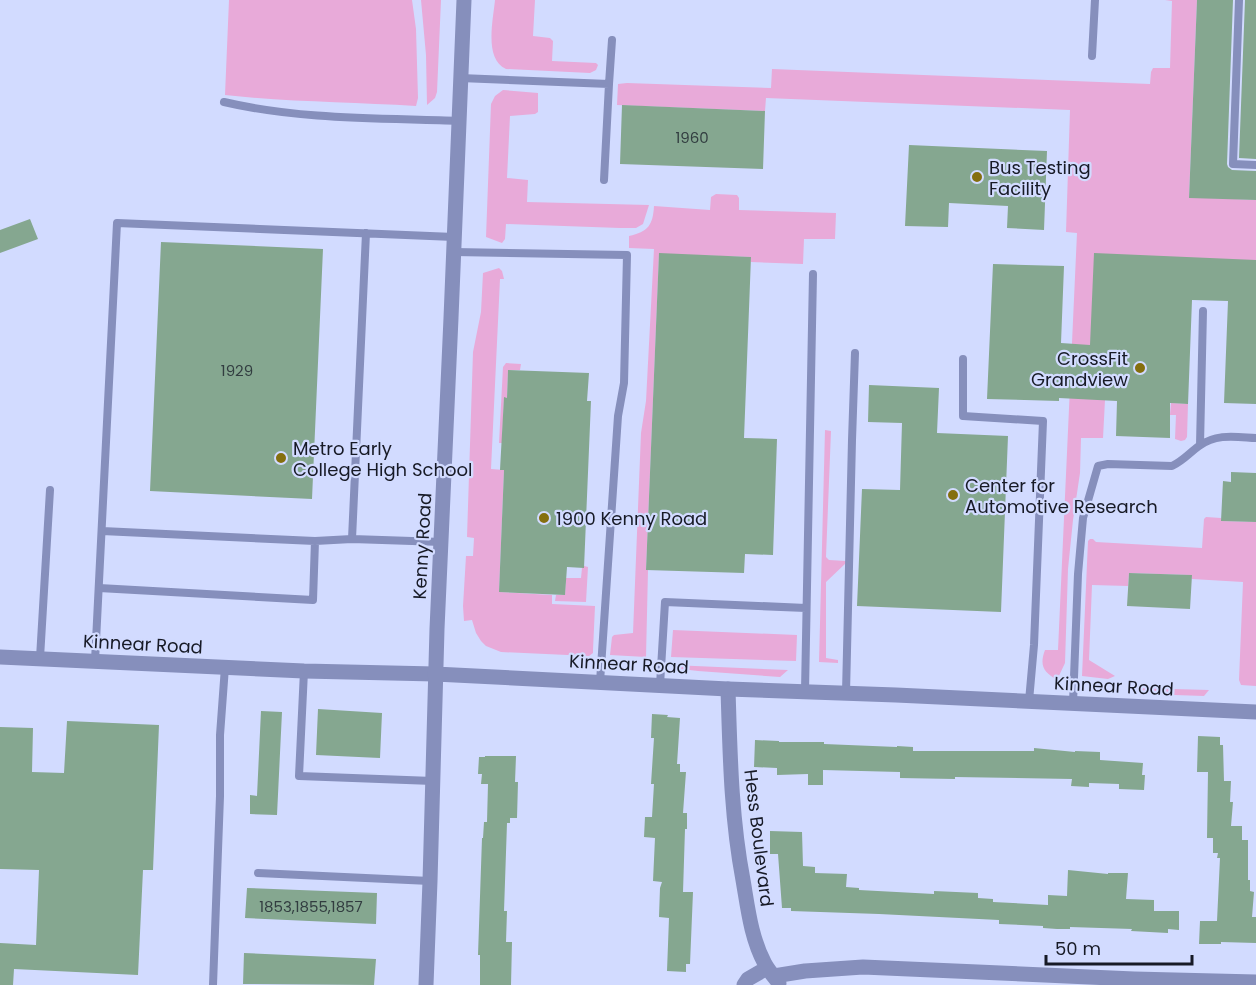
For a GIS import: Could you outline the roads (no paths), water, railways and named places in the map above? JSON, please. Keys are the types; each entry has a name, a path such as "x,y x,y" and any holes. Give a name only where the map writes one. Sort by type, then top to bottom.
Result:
{"street":[{"name":"Kenny Road","path":"426,985 435,674 464,0"},
{"name":"Kinnear Road","path":"0,657 304,671 435,674 1256,712"},
{"name":"Hess Boulevard","path":"728,689 730,759 738,852 752,931 764,962 774,976"},
{"path":"744,985 748,979 805,971 863,967 1256,982"}],"lane":[{"path":"1092,56 1095,0"},
{"path":"1239,0 1233,164 1256,165"},
{"path":"604,180 612,40"},
{"path":"460,78 609,84"},
{"path":"224,102 302,116 459,121"},
{"path":"96,661 117,223 366,233 454,244 627,255 624,383 618,416 600,682"},
{"path":"352,539 366,233"},
{"path":"805,691 813,274"},
{"path":"1200,445 1203,311"},
{"path":"846,693 855,353"},
{"path":"963,359 963,416 1043,421 1034,645 1029,701"},
{"path":"1072,703 1083,518 1098,466 1108,464 1172,466 1181,462 1200,445 1218,436 1256,438"},
{"path":"40,658 50,490"},
{"path":"102,531 315,541 352,539 442,542"},
{"path":"99,588 313,600 315,541"},
{"path":"660,686 665,602 806,608"},
{"path":"213,985 220,735 225,667"},
{"path":"304,671 299,776 433,781"},
{"path":"258,873 430,881"}],"place":[{"name":"Bus Testing Facility","path":"977,177"},
{"name":"CrossFit Grandview","path":"1140,368"},
{"name":"Metro Early College High School","path":"281,458"},
{"name":"Center for Automotive Research","path":"953,495"},
{"name":"1900 Kenny Road","path":"544,518"}]}
